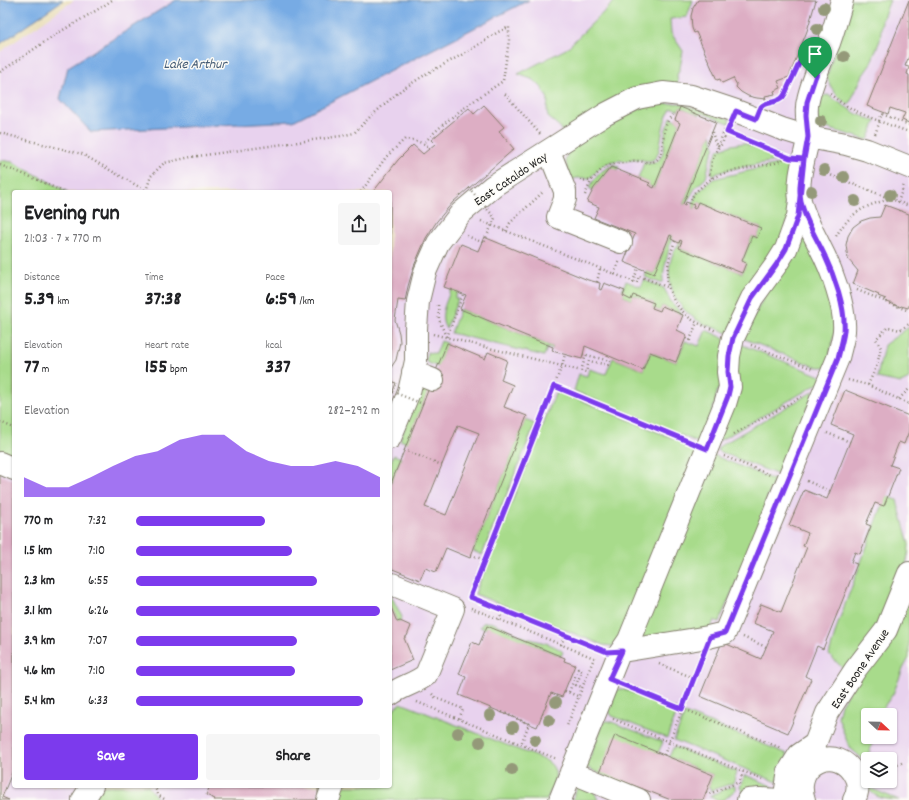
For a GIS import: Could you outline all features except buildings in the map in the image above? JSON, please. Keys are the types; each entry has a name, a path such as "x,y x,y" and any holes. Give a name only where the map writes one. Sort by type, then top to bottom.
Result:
{"street":[{"path":"560,800 609,679 622,651 629,640 728,396 730,387 728,372 729,356 733,338 752,298 786,249 798,216 803,163 808,137 805,76 829,42 842,0"},
{"name":"East Cataldo Way","path":"395,444 409,392 423,376 416,361 418,301 425,272 438,243 461,213 493,186 606,114 636,98 663,93 691,96 731,118 756,119 808,137 846,144 867,150 908,174"},
{"path":"548,151 553,188 565,191 565,199 558,217 621,242"},
{"path":"622,651 718,634 788,478 838,358 844,330 842,310 835,281 806,219 800,200"},
{"path":"0,463 12,468"},
{"name":"East Boone Avenue","path":"785,796 789,771 799,755 815,744 827,713 854,670 886,630 909,573"},
{"path":"392,584 461,604 426,675 392,694"},
{"path":"804,800 801,792 801,783 804,774 814,763 827,758 837,759 846,763 852,770 857,779 857,799"},
{"path":"573,769 639,800"},
{"path":"83,800 91,788"},
{"path":"328,800 332,788"},
{"path":"743,791 760,798 785,796"}],"path":[{"path":"0,72 58,33 102,8 112,0"},
{"path":"147,190 151,176 164,163 191,157 354,133 401,90 428,73 467,52 498,32 509,27 509,40 503,81 461,109 433,133 424,143"},
{"path":"756,119 764,104 777,102 783,98 788,90 789,84 805,76 837,100 854,110 909,132"},
{"path":"506,94 542,136 548,151"},
{"path":"588,188 591,181 599,171 607,165 626,163 634,160 648,162 656,161 662,150 665,127 670,117 677,114"},
{"path":"879,121 882,114 909,125"},
{"path":"717,148 722,144 731,118"},
{"path":"712,178 710,174 712,161 731,118"},
{"path":"712,132 717,148"},
{"path":"690,204 694,193 712,178 727,172 781,162 787,157 727,132"},
{"path":"0,133 82,154 145,190"},
{"path":"362,190 386,157 405,139 416,140 424,143 430,148"},
{"path":"803,163 909,206"},
{"path":"0,165 59,190"},
{"path":"898,202 908,174"},
{"path":"506,231 510,223 553,188 578,180 591,181"},
{"path":"461,233 484,243 495,218 469,188"},
{"path":"826,260 831,254 834,238 851,216 878,202 892,199"},
{"path":"476,219 637,284 639,276 668,288"},
{"path":"675,241 669,258 667,272 668,288 674,302 692,320 829,379 868,385 909,404"},
{"path":"633,282 638,268"},
{"path":"597,282 600,269"},
{"path":"835,281 909,311"},
{"path":"446,337 463,294"},
{"path":"686,338 690,340 697,322"},
{"path":"868,385 877,365 881,348 876,339 888,327 900,330 909,324"},
{"path":"416,329 446,337 581,371 586,372 589,361 608,365 610,361 584,354 581,371"},
{"path":"461,604 484,560 562,366 565,354"},
{"path":"732,435 829,379"},
{"path":"554,386 707,449 788,478 830,491"},
{"path":"899,399 909,389"},
{"path":"393,392 423,404"},
{"path":"0,422 12,427"},
{"path":"810,426 850,442"},
{"path":"395,444 442,465"},
{"path":"471,554 484,560"},
{"path":"461,604 503,610 607,652 622,651"},
{"path":"461,604 594,658 567,726"},
{"path":"499,620 503,610"},
{"path":"664,755 682,709 718,634 766,647"},
{"path":"561,645 565,635"},
{"path":"569,692 578,669 582,671 576,685 582,687"},
{"path":"609,679 799,755"},
{"path":"419,680 436,698 463,709 459,719"},
{"path":"565,691 576,695"},
{"path":"392,694 521,744 573,769"},
{"path":"502,712 529,724 521,744"},
{"path":"596,713 669,742 785,796"},
{"path":"897,765 904,762"},
{"path":"155,788 159,796 166,800"},
{"path":"706,792 709,794 743,791"}],"shaded area":[{"path":"74,0 909,0 909,800 0,800 0,52"}],"green space":[{"path":"616,0 693,0 687,17 670,19 671,33 683,51 680,68 677,75 678,85 561,131 560,127 548,117 548,99 542,88 534,80 518,74 566,49"},
{"path":"849,0 890,0 882,20 880,40 870,65 863,75 849,105 841,100 835,93 827,77"},
{"path":"828,95 857,114 876,121 868,140 823,127 818,124 817,100 822,96"},
{"path":"679,103 730,119 729,123 702,113 700,115 680,107 679,110 672,108 665,121 659,151 654,159 647,161 633,159 607,163 590,178 577,178 571,180 565,160 568,152 602,127 643,107 659,104"},
{"path":"671,117 680,123 654,188 648,185 649,183 638,178 644,163 651,163 660,158 664,147 666,129"},
{"path":"711,134 715,147 710,159 706,178 696,187 685,205 683,204"},
{"path":"744,143 781,157 775,161 727,170 712,175 712,165 719,149"},
{"path":"0,160 13,162 64,190 12,190 12,454 0,450"},
{"path":"788,160 790,161 793,206 779,246 728,333 706,325 681,306 672,291 669,274 670,265 673,254 680,240 682,241 679,248 742,273 746,263 742,261 752,236 757,238 761,228 698,202 695,209 693,208 696,194 713,179 782,163"},
{"path":"614,165 619,166 617,170 611,167 593,190 589,188 602,171"},
{"path":"802,227 829,289 835,329 827,367 816,367 742,338"},
{"path":"670,235 672,236 664,270 663,282 660,283 645,277 647,271 654,274"},
{"path":"644,280 664,288 671,302 683,315 662,306 660,311 652,308 654,303 633,295 631,300 623,296 622,290 626,281 641,287"},
{"path":"451,289 458,292 455,298 458,299 446,329 443,314"},
{"path":"460,309 553,347 552,349 547,348 544,356 451,333"},
{"path":"909,327 909,379 901,383 877,378 884,345"},
{"path":"706,330 726,339 723,384 717,392 702,444 574,391 579,374 587,376 589,369 606,374 613,358 643,370 650,352 676,362 685,341 699,346"},
{"path":"441,341 447,343 438,367 426,362 427,352 436,354"},
{"path":"740,344 823,377 821,382 719,441"},
{"path":"422,381 431,385 407,443 400,440"},
{"path":"814,391 782,474 776,474 718,451 720,446"},
{"path":"561,392 699,449 622,638 613,646 603,645 475,594 555,394"},
{"path":"525,420 535,424 482,555 473,551"},
{"path":"394,455 401,458 392,481 392,459"},
{"path":"713,455 774,480 764,506 768,508 719,622 714,620 711,628 636,643"},
{"path":"886,496 897,500 909,544 904,573 892,605 883,622 846,671 829,655 838,623"},
{"path":"392,597 402,617 400,621 397,622 392,610"},
{"path":"909,600 909,658 893,694 883,708 861,708 861,744 872,744 869,752 861,752 861,757 849,747 838,717 841,704"},
{"path":"489,622 522,636 550,645 563,652 561,656 487,627 486,629 480,627 483,623"},
{"path":"623,689 678,710 667,738 612,716 609,710 616,691"},
{"path":"401,703 547,761 552,765 555,779 547,800 335,800 340,788 392,788 392,714 395,707"},
{"path":"685,713 788,754 777,782 674,740"},
{"path":"606,721 663,742 637,792 586,767 603,724"},
{"path":"675,747 737,772 733,783 710,791 711,788 708,787 713,775 669,757 673,748"},
{"path":"745,775 772,786 773,790 744,794 740,787"},
{"path":"580,784 593,789 598,800 572,800"},
{"path":"735,785 735,790 724,800 716,800 709,796"},
{"path":"102,788 150,788 158,799 93,800"},
{"path":"868,788 899,800 885,799 873,794"}],"water":[{"path":"0,0 63,0 0,44"},
{"name":"Lake Arthur","path":"176,0 529,0 293,121 91,132 60,99 68,67"}],"route":[{"path":"815,78 807,102 806,115 808,137 800,187 798,216 786,249 752,298 733,338 729,356 728,372 730,387 728,396 707,449 554,386 470,597 607,652 622,651 618,656 609,679 682,709 710,637 725,633 838,358 842,344 844,330 842,310 835,281 825,256 806,219 800,200 800,187 804,159 790,158 727,132 736,111 756,119 764,104 777,102 783,98 802,57 815,59 824,56 815,78"}]}
